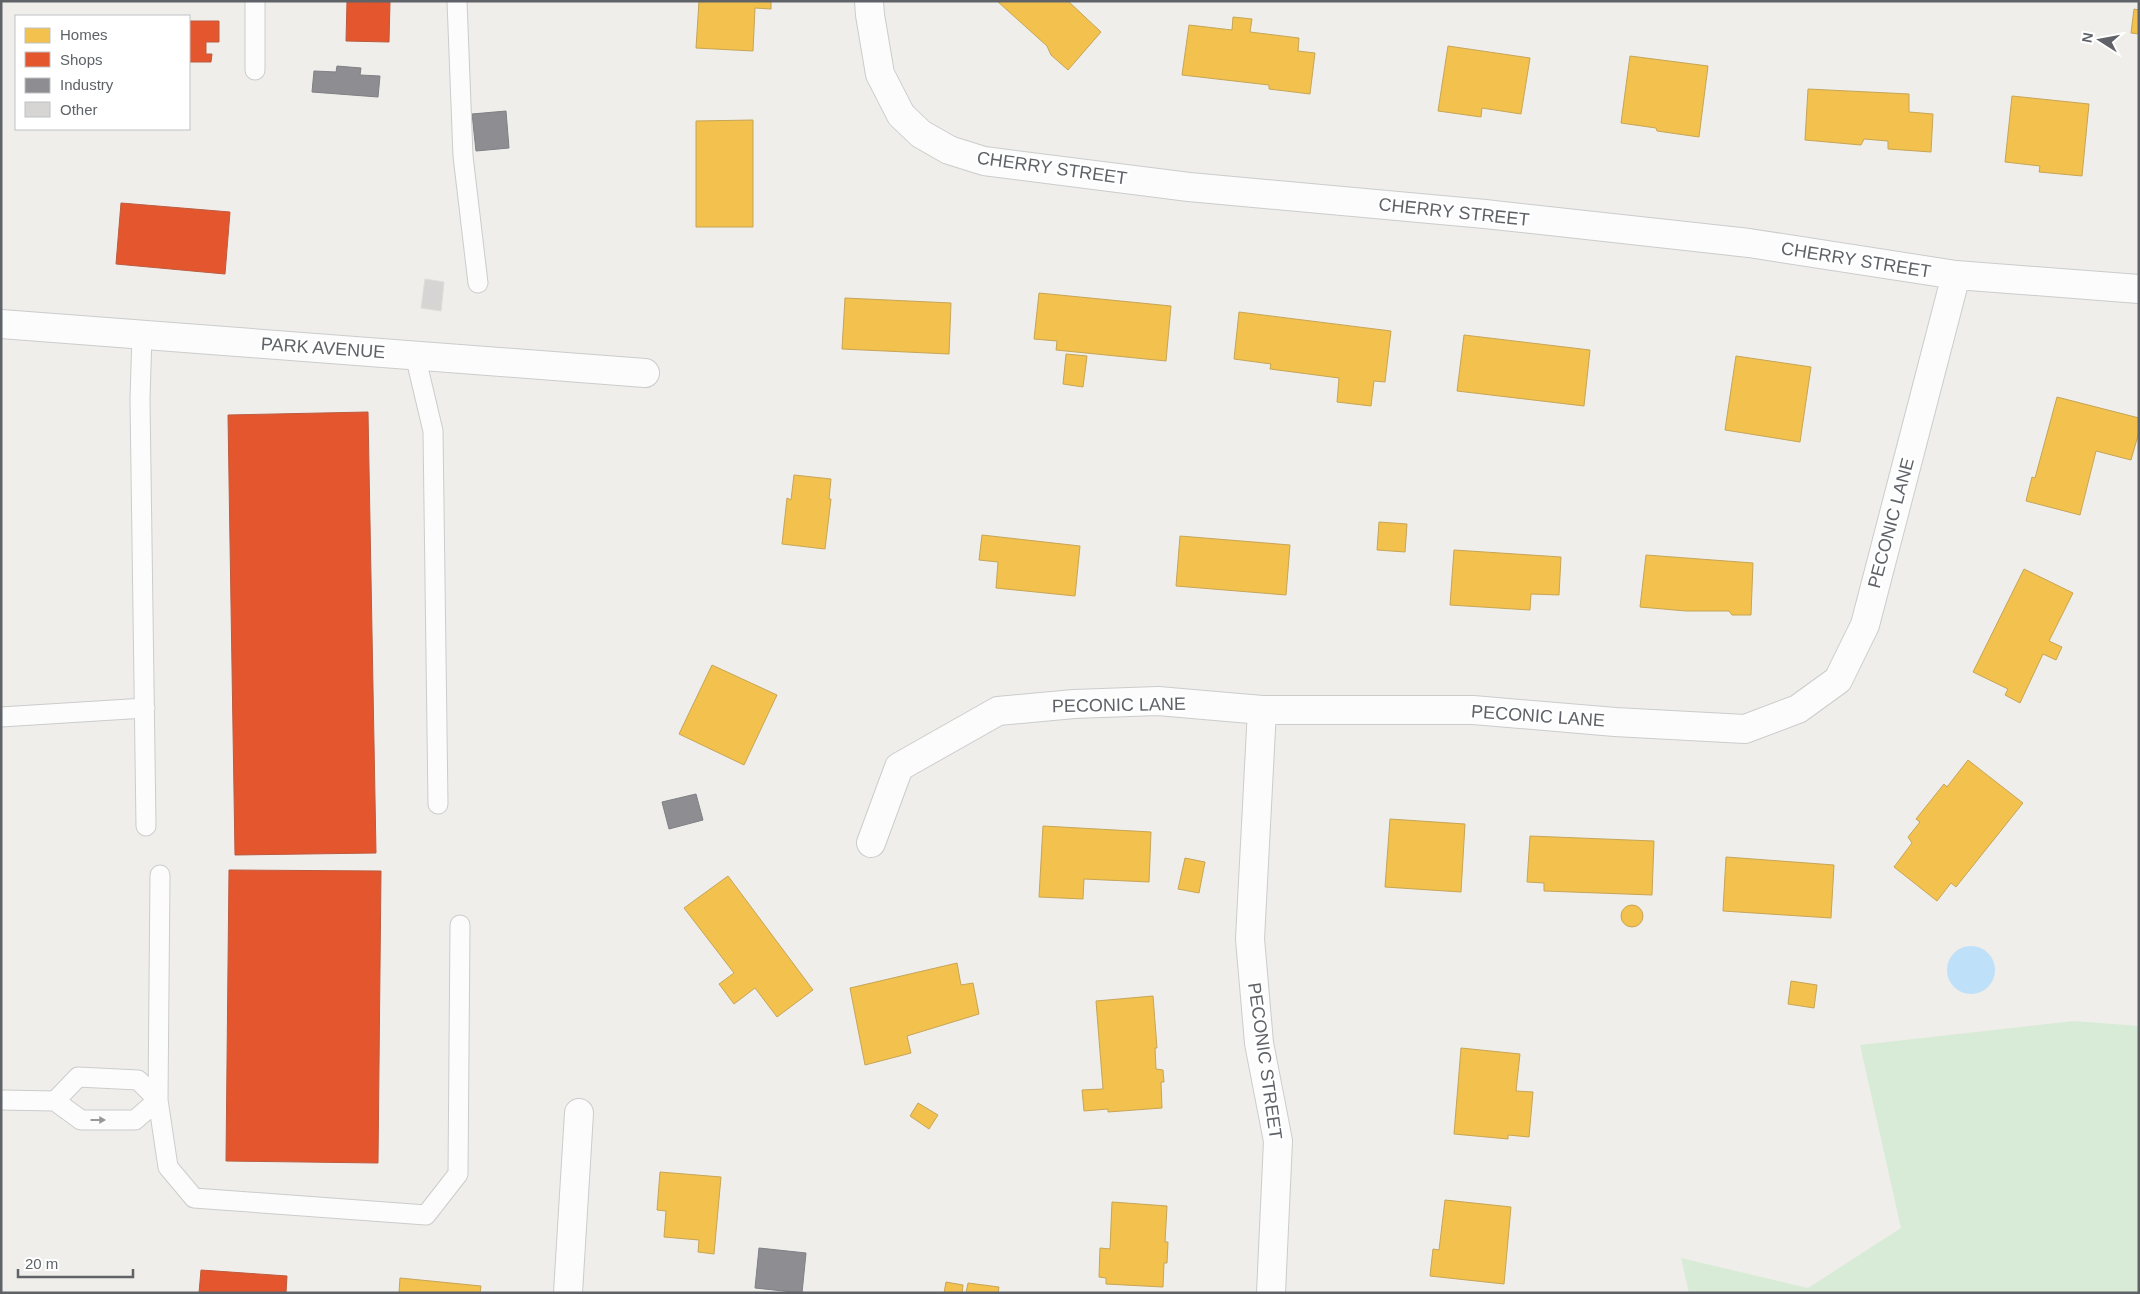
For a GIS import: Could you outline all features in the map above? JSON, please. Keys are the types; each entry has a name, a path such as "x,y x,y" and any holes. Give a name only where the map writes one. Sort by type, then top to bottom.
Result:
{"street":[{"name":"CHERRY STREET","path":"869,1 880,74 901,115 921,134 949,150 984,162 1189,186 1485,214 1749,243 1956,275 2139,290"},
{"name":"PECONIC LANE","path":"871,843 899,767 998,711 1074,704 1158,701 1262,710 1473,710 1615,722 1745,729 1798,709 1838,680 1864,625 1956,275"},
{"name":"PARK AVENUE","path":"1,324 645,373"},
{"name":"PECONIC STREET","path":"1262,710 1250,939 1259,1043 1278,1140 1271,1293"},
{"path":"568,1293 579,1113"}],"lane":[{"path":"255,1 255,70"},
{"path":"457,1 463,156 478,283"},
{"path":"142,335 140,399 146,826"},
{"path":"415,356 433,431 438,804"},
{"path":"1,717 145,708"},
{"path":"160,875 158,1100 168,1167 194,1198 426,1215 458,1174 460,925"},
{"path":"56,1101 78,1077 138,1080 158,1100"},
{"path":"1,1100 56,1101 81,1120 135,1120 158,1100"}],"green space":[{"path":"2074,1021 2139,1026 2139,1293 1689,1293 1681,1258 1808,1288 1901,1228 1860,1045"}],"water":[{"path":"1966,946 1976,946 1988,953 1995,965 1995,975 1988,987 1976,994 1966,994 1958,990 1951,983 1947,975 1947,965 1951,957 1958,950"}],"building: Homes":[{"path":"699,1 771,1 771,9 755,8 753,51 696,48"},
{"path":"997,1 1068,1 1101,32 1068,70 1051,55 1047,46"},
{"path":"2134,9 2139,10 2139,34 2131,33"},
{"path":"1233,17 1252,19 1250,32 1299,38 1298,51 1315,53 1310,94 1269,89 1269,85 1182,75 1189,25 1232,30"},
{"path":"1448,46 1530,58 1521,114 1482,108 1481,117 1438,111"},
{"path":"1630,56 1708,66 1699,137 1657,131 1656,128 1621,123"},
{"path":"1808,89 1909,94 1909,112 1933,114 1931,152 1888,149 1888,141 1864,139 1861,145 1805,140"},
{"path":"2012,96 2089,104 2082,176 2039,172 2040,166 2005,162"},
{"path":"753,120 753,227 696,227 696,121"},
{"path":"1039,293 1171,306 1166,361 1056,350 1057,341 1034,339"},
{"path":"845,298 951,303 949,354 842,349"},
{"path":"1239,312 1391,331 1385,382 1374,381 1371,406 1337,402 1339,378 1270,369 1271,364 1234,359"},
{"path":"1464,335 1590,350 1584,406 1457,391"},
{"path":"1066,354 1087,356 1083,387 1063,384"},
{"path":"1736,356 1811,367 1800,442 1725,430"},
{"path":"2057,397 2139,418 2139,432 2131,460 2096,451 2080,515 2026,501 2032,477 2035,478"},
{"path":"794,475 831,479 829,499 831,499 825,549 782,544 787,498 791,500"},
{"path":"1379,522 1407,524 1405,552 1377,550"},
{"path":"982,535 1080,546 1075,596 996,588 998,562 979,560"},
{"path":"1180,536 1290,545 1286,595 1176,586"},
{"path":"1454,550 1561,557 1559,595 1531,594 1530,610 1450,605"},
{"path":"1646,555 1753,563 1751,615 1732,615 1729,611 1686,611 1640,607"},
{"path":"2024,569 2073,593 2049,641 2062,647 2056,660 2043,654 2020,703 2005,695 2008,689 1973,672"},
{"path":"712,665 777,695 744,765 679,734"},
{"path":"1968,760 2023,803 1956,887 1951,883 1937,901 1894,867 1912,843 1908,837 1920,822 1916,819 1944,784 1947,787"},
{"path":"1390,819 1465,824 1461,892 1385,887"},
{"path":"1043,826 1151,832 1149,882 1084,879 1083,899 1039,897"},
{"path":"1530,836 1654,841 1652,895 1544,891 1544,883 1527,882"},
{"path":"1726,857 1834,865 1831,918 1723,911"},
{"path":"1185,858 1205,862 1199,893 1178,889"},
{"path":"728,876 813,990 777,1017 755,988 734,1004 719,984 734,973 684,908"},
{"path":"1628,905 1636,905 1643,912 1643,920 1636,927 1628,927 1621,920 1621,912"},
{"path":"957,963 961,985 973,983 979,1014 907,1036 911,1053 865,1065 850,988"},
{"path":"1791,981 1817,985 1814,1008 1788,1004"},
{"path":"1153,996 1157,1048 1155,1048 1156,1069 1163,1070 1164,1082 1161,1082 1162,1108 1108,1112 1108,1109 1084,1111 1082,1090 1103,1089 1096,1001"},
{"path":"1461,1048 1520,1054 1516,1091 1533,1092 1529,1137 1508,1135 1508,1139 1454,1134"},
{"path":"918,1103 938,1115 929,1129 910,1116"},
{"path":"660,1172 721,1177 714,1254 698,1252 699,1240 664,1237 666,1211 657,1210"},
{"path":"1445,1200 1511,1207 1504,1284 1430,1276 1433,1249 1439,1250"},
{"path":"1112,1202 1167,1206 1165,1242 1168,1242 1167,1263 1164,1263 1163,1287 1106,1284 1106,1278 1099,1277 1100,1248 1110,1249"},
{"path":"400,1278 481,1286 480,1293 399,1293"},
{"path":"946,1282 963,1285 962,1293 944,1293"},
{"path":"968,1283 999,1287 998,1293 966,1293"}],"building: Shops":[{"path":"347,1 390,2 389,42 346,41"},
{"path":"190,21 219,21 219,42 206,42 206,54 212,54 211,62 190,62"},
{"path":"121,203 230,212 225,274 116,264"},
{"path":"368,412 376,853 235,855 228,415"},
{"path":"229,870 381,871 378,1163 226,1161"},
{"path":"201,1270 287,1276 286,1293 199,1293"}],"building: Industry":[{"path":"337,66 361,68 360,75 380,76 378,97 312,92 314,71 336,72"},
{"path":"506,111 509,148 476,151 472,114"},
{"path":"696,794 703,820 669,829 662,802"},
{"path":"759,1248 806,1253 802,1293 755,1288"}],"building: Other":[{"path":"425,279 444,282 441,311 421,308"}]}
